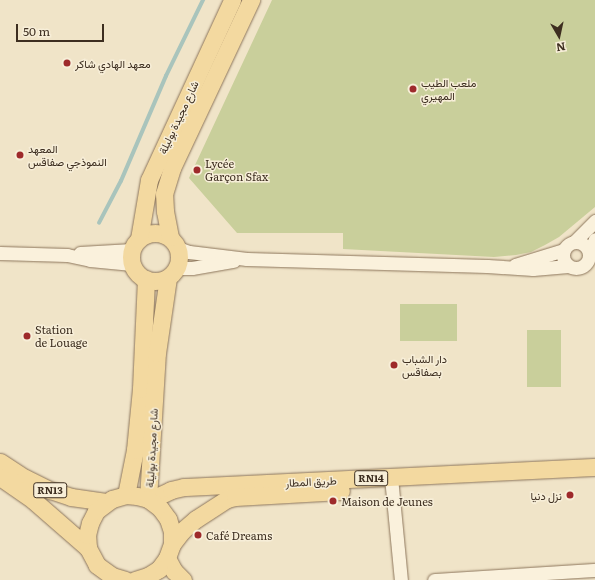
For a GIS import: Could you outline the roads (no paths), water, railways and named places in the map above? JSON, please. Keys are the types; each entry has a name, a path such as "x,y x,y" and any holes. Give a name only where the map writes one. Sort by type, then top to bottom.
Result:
{"main road":[{"name":"شارع مجيدة بوليلة","path":"134,251 149,180 232,0"},
{"name":"شارع مجيدة بوليلة","path":"149,500 157,353 173,273 180,255 174,243 165,211 164,194 172,168 251,0"},
{"path":"173,273 153,281 140,276 134,251 151,233 158,233 174,243"},
{"name":"شارع مجيدة بوليلة","path":"126,495 135,450 141,389 146,279"},
{"name":"RN13","path":"0,462 25,478 50,490 71,497 106,502"},
{"name":"طريق المطار","path":"144,579 159,569 182,531 227,499 235,497 392,482 595,467"},
{"name":"RN13","path":"0,477 33,500 88,548"},
{"name":"طريق المطار","path":"149,500 171,490 184,487 595,478"},
{"path":"116,579 97,565 88,548 87,535 90,522 96,511 106,502 126,495 137,496 149,500 160,508 168,519 172,531 170,551 174,572 183,580"}],"street":[{"path":"568,266 563,258 569,246 595,221"},
{"path":"174,243 189,252 247,259 533,269 568,266 577,268 585,265 595,239"},
{"path":"509,267 569,246 582,244 589,253"},
{"path":"0,253 67,255 86,252 134,251"},
{"path":"173,273 192,268 247,259"},
{"path":"392,482 401,580"},
{"path":"434,580 595,570"}],"waterway":[{"path":"99,223 121,181 166,76 203,0"}],"place":[{"name":"معهد الهادي شاكر","path":"67,63"},
{"name":"ملعب الطيب المهيري","path":"413,89"},
{"name":"المعهد النموذجي صفاقس","path":"20,155"},
{"name":"Lycée Garçon Sfax","path":"197,170"},
{"name":"Station de Louage","path":"27,336"},
{"name":"دار الشباب بصفاقس","path":"394,365"},
{"name":"نزل دنيا","path":"570,495"},
{"name":"Maison de Jeunes","path":"333,501"},
{"name":"Café Dreams","path":"198,535"}]}
